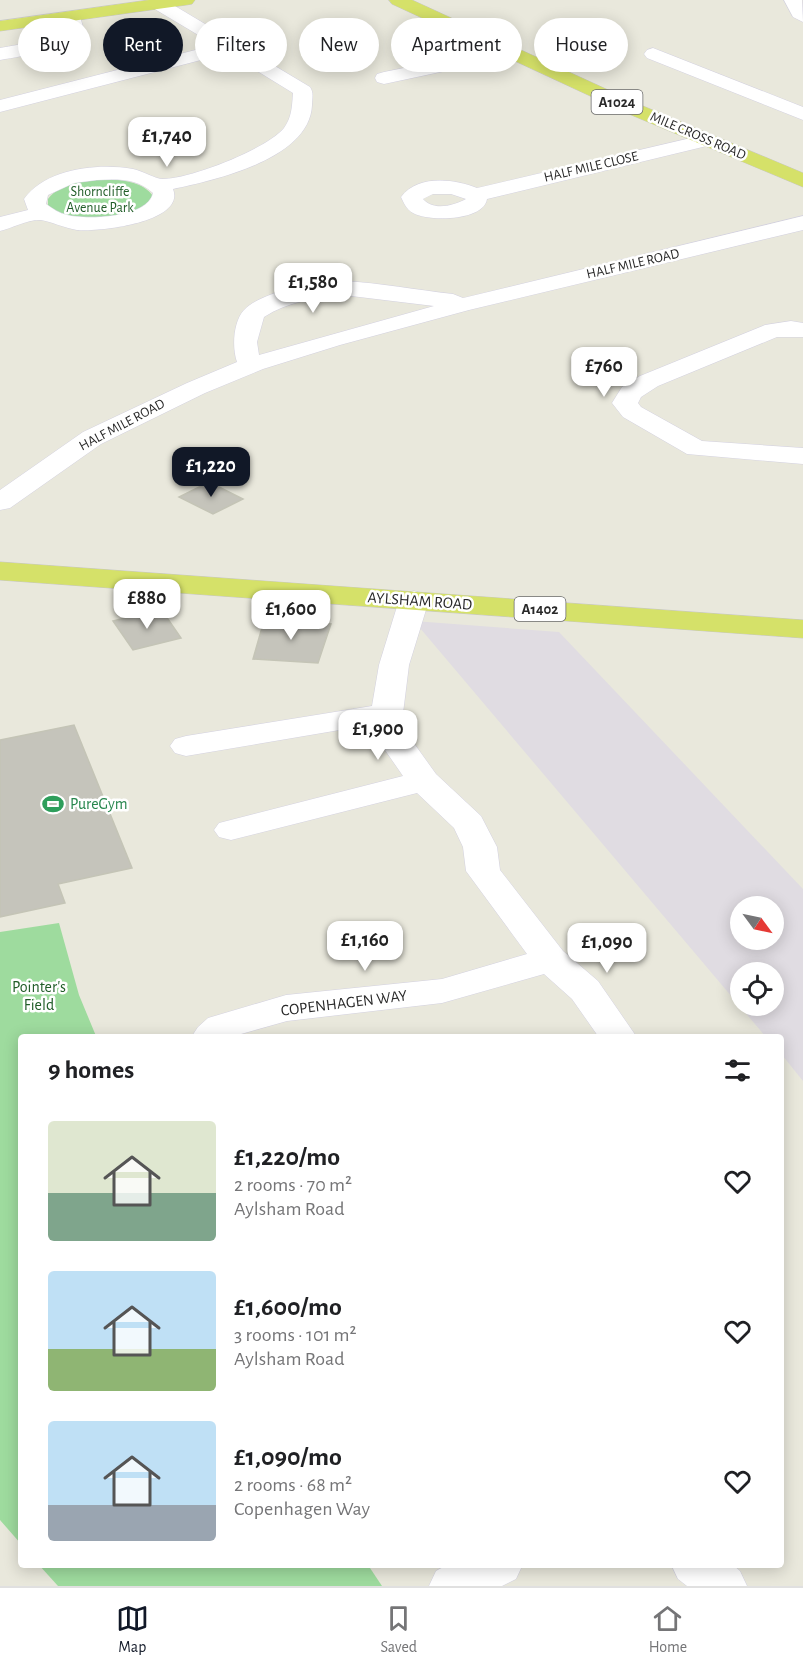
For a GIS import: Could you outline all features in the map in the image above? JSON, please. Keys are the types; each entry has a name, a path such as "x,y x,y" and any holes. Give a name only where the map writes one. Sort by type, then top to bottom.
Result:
{"main road":[{"path":"0,26 186,0"},
{"name":"MILE CROSS ROAD","path":"398,0 436,18"},
{"name":"MILE CROSS ROAD","path":"522,58 803,182"},
{"name":"AYLSHAM ROAD","path":"0,571 803,629"}],"street":[{"path":"131,0 154,5 195,28"},
{"path":"793,0 803,17"},
{"path":"0,54 48,44 64,36 74,27 73,17"},
{"path":"653,54 803,114"},
{"path":"0,106 195,56"},
{"path":"159,186 216,172 251,159 279,144 299,125 305,105 303,91 271,72"},
{"path":"384,78 413,72"},
{"name":"HALF MILE CLOSE","path":"475,195 708,140"},
{"path":"94,174 132,176 159,186 164,192 164,199 158,206 130,219 79,223 64,221 43,213 36,206 35,199 46,188 70,178 94,174"},
{"path":"0,224 43,213"},
{"name":"HALF MILE ROAD","path":"0,502 92,438 196,388 254,364 332,340 463,305 803,223"},
{"name":"HALF MILE ROAD","path":"254,364 248,361 245,342 253,314 270,304 325,289 343,288 446,298 463,305"},
{"path":"803,330 791,328 773,330 740,343 649,381 631,392 625,403 632,412 696,448 803,456"},
{"path":"414,600 394,665 387,713 392,733 402,755 424,781 468,823 480,847 483,871 550,959 585,990 616,1034"},
{"path":"186,746 387,713"},
{"path":"231,830 424,781"},
{"name":"COPENHAGEN WAY","path":"213,1034 222,1027 286,1008 442,992 550,959"},
{"path":"453,1586 491,1568"},
{"path":"700,1568 723,1586"}],"shaded area":[{"path":"414,621 559,632 803,889 803,1081 784,1057 784,1034 763,1034 748,1016 784,1016 784,962 730,962 730,995"}],"green space":[{"name":"Shorncliffe Avenue Park","path":"110,179 134,183 144,188 153,196 151,203 133,213 99,219 76,218 56,212 48,206 48,199 60,188 84,181"},
{"name":"Pointer's Field","path":"59,923 79,995 95,1034 18,1034 18,1541 0,1520 0,932"},
{"path":"42,1568 370,1568 382,1586 58,1586"}],"building":[{"path":"209,482 243,499 213,514 179,497"},
{"path":"161,609 181,638 133,650 113,621"},
{"path":"265,617 331,624 318,663 253,659"},
{"name":"PureGym","path":"74,725 132,868 58,884 65,903 0,917 0,740"}],"place":[{"name":"PureGym","path":"53,804"}]}
